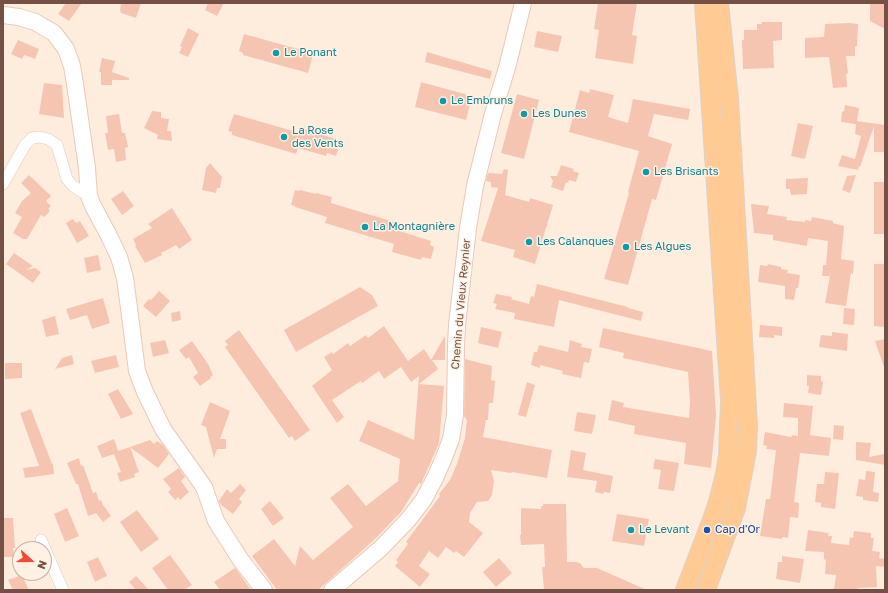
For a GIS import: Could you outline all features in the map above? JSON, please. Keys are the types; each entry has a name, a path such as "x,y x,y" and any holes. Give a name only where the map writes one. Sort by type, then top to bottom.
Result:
{"main road":[{"path":"685,590 711,522 723,481 728,456 730,400 704,3"},
{"path":"706,590 736,508 747,451 748,425 729,99 719,3"}],"street":[{"name":"Chemin du Vieux Reynier","path":"332,590 381,548 408,520 424,499 444,460 455,415 457,332 468,228 475,186 523,3"},
{"path":"3,15 19,17 35,22 54,33 66,50 72,66 75,84 87,168 89,196 119,257 125,278 137,371 145,392 163,429 204,487 216,521 240,559 264,590"},
{"path":"3,184 25,145 32,138 39,137 48,139 57,145 67,180 72,186 89,196"},
{"path":"41,540 63,590"}],"building":[{"path":"66,3 82,3 69,21 58,14"},
{"path":"121,3 141,3 136,18 121,13"},
{"path":"208,3 224,3 217,16 205,10"},
{"path":"598,3 637,3 632,35 637,36 633,64 595,58 599,30 594,29"},
{"path":"870,3 885,3 885,29 870,21"},
{"path":"762,22 782,22 782,40 773,41 774,68 743,69 742,40 744,40 744,30 757,30 757,24 762,24"},
{"path":"825,24 858,24 857,46 855,47 855,56 846,56 848,73 846,74 847,87 833,88 829,57 805,58 805,38 824,37"},
{"path":"188,28 199,34 188,57 179,53 182,47 180,46"},
{"path":"537,31 562,36 558,52 534,47"},
{"name":"Le Ponant","path":"244,34 309,52 309,54 313,55 308,73 243,55 243,53 239,51"},
{"path":"18,40 39,49 35,59 24,55 22,59 11,54"},
{"path":"427,52 492,71 490,79 425,62"},
{"path":"102,58 115,61 112,72 129,78 129,80 112,80 112,85 101,85 101,72 99,72"},
{"name":"Le Embruns","path":"421,82 472,96 466,120 415,107"},
{"path":"44,83 62,85 64,118 39,114"},
{"path":"590,89 614,95 608,117 628,123 633,99 690,109 688,120 654,114 648,136 672,144 656,200 652,199 628,285 604,279 629,193 628,192 639,151 569,132 580,90 589,93"},
{"name":"Les Dunes","path":"517,94 539,100 524,159 501,153"},
{"path":"845,105 859,108 857,121 885,125 885,152 874,152 874,126 858,170 838,166 842,155 855,159 861,136 855,134 856,124 841,122 842,112 844,111"},
{"path":"152,111 161,112 161,118 169,119 167,131 171,131 172,141 157,139 158,135 144,128"},
{"path":"119,114 122,133 125,133 128,147 125,148 126,160 116,162 114,149 108,150 105,133 108,133 106,116"},
{"name":"La Rose des Vents","path":"234,114 300,133 304,133 305,129 336,139 336,142 340,143 336,156 327,153 326,156 298,148 296,154 232,135 232,132 228,131"},
{"path":"798,123 813,126 805,159 791,156"},
{"path":"210,163 222,177 220,188 217,188 216,193 202,190 206,168"},
{"path":"561,165 574,169 573,171 579,173 576,182 569,180 568,183 566,182 563,191 551,187 553,181 550,176 557,176"},
{"path":"504,169 508,170 505,195 529,202 530,198 553,205 535,264 513,257 515,250 481,241 498,188 491,187 491,182 486,181 488,173 502,174"},
{"path":"29,175 51,196 46,201 51,206 48,209 50,211 44,217 41,215 27,239 23,239 13,233 22,217 15,213 22,201 31,193 21,183"},
{"path":"856,175 850,193 842,190 847,176"},
{"path":"808,178 807,194 791,195 790,189 786,189 786,179"},
{"path":"874,182 885,182 885,234 874,234"},
{"name":"La Montagnière","path":"295,190 332,197 331,203 394,222 393,229 431,241 430,245 434,247 431,259 422,257 421,260 392,252 394,244 325,223 327,217 291,205"},
{"path":"123,191 134,206 122,215 111,199"},
{"path":"751,204 769,206 767,214 787,217 786,220 805,222 805,220 811,221 812,217 833,221 833,223 844,226 841,259 854,261 853,274 851,273 846,306 825,303 830,276 822,276 823,265 826,265 828,241 808,238 807,246 773,240 773,235 754,233"},
{"path":"172,208 192,240 179,249 176,245 161,253 162,255 145,263 135,246 136,245 133,239 152,228 148,224"},
{"path":"73,219 76,223 80,221 89,236 77,243 66,223"},
{"path":"14,253 33,266 26,270 35,268 41,272 33,283 6,264"},
{"path":"98,255 101,270 87,273 84,258"},
{"path":"768,264 788,270 787,273 800,275 794,300 785,299 785,286 758,282 760,265 767,266"},
{"path":"874,264 885,264 885,327 874,326"},
{"path":"537,284 643,312 641,321 559,300 554,327 514,319 515,313 495,309 497,304 493,303 496,294 512,297 511,299 529,304 531,296 534,297"},
{"path":"360,287 372,295 378,306 296,352 284,330"},
{"path":"159,291 170,301 156,317 143,306"},
{"path":"103,298 110,323 92,329 87,315 70,320 66,309"},
{"path":"844,308 855,309 854,325 843,324"},
{"path":"180,311 181,320 172,322 171,313"},
{"path":"55,316 59,334 46,337 42,320"},
{"path":"760,325 782,327 782,336 774,335 774,338 759,337"},
{"path":"384,326 408,361 424,349 431,360 445,336 445,360 432,360 438,369 419,384 444,386 439,443 421,484 419,483 401,512 374,540 318,590 277,590 252,556 274,539 295,566 300,546 313,560 353,527 330,498 348,484 366,506 398,481 400,459 359,441 368,420 414,440 419,376 411,382 401,367 384,379 379,371 362,383 361,381 332,400 344,417 337,423 312,386 332,370 324,357 332,352 333,354 348,343 350,346 366,335 368,338"},
{"path":"481,327 502,332 498,348 478,343"},
{"path":"603,328 712,351 716,416 711,468 684,464 686,443 634,434 635,426 608,420 612,400 624,403 623,407 689,418 690,402 688,372 623,358 624,353 599,347"},
{"path":"239,330 310,430 295,441 292,436 289,438 225,347 228,345 225,341"},
{"path":"832,332 848,334 847,351 819,347 821,335 832,336"},
{"path":"885,339 885,366 884,367 875,341"},
{"path":"165,340 169,353 153,357 150,343"},
{"path":"570,340 582,344 581,347 592,349 589,363 584,362 581,378 562,374 563,371 540,365 540,368 531,365 534,352 537,352 539,345 568,352"},
{"path":"192,341 208,364 213,375 200,386 193,377 198,373 189,357 186,359 179,350"},
{"path":"72,355 74,364 55,369 62,358"},
{"path":"116,355 119,367 95,373 91,361"},
{"path":"465,359 492,366 491,380 495,381 493,403 489,403 488,420 486,420 483,437 552,450 547,478 491,470 494,481 492,495 488,501 477,502 470,513 469,522 483,533 464,557 456,551 454,553 446,547 438,558 429,551 419,566 430,574 420,587 395,566 398,562 396,560 408,544 406,542 440,496 439,494 450,480 457,464 465,438 467,420 464,416"},
{"path":"5,363 22,363 22,378 5,379"},
{"path":"807,375 821,376 821,381 823,382 821,395 808,393 809,386 807,386"},
{"path":"527,382 535,385 526,417 518,415"},
{"path":"118,389 133,414 121,419 108,394"},
{"path":"210,402 230,411 220,439 226,439 226,449 217,449 214,458 206,427 201,425"},
{"path":"784,403 813,406 810,435 831,438 829,456 800,453 794,502 799,503 798,518 790,517 788,538 782,537 782,539 760,536 766,499 770,499 776,450 766,449 767,446 763,445 765,432 791,437 792,435 798,436 798,418 783,417"},
{"path":"31,409 53,464 54,474 25,478 23,468 39,466 20,413"},
{"path":"577,412 596,415 592,434 574,431"},
{"path":"834,425 844,426 843,440 833,439"},
{"path":"114,439 118,451 130,447 139,472 134,474 135,477 120,482 117,473 121,472 114,454 102,458 97,446"},
{"path":"150,440 154,444 157,441 163,445 169,454 158,468 130,447"},
{"path":"856,442 871,443 869,457 884,454 885,465 856,460"},
{"path":"571,450 586,453 583,470 613,476 610,493 604,492 603,494 595,492 597,481 567,477"},
{"path":"79,458 93,493 96,492 99,501 101,500 111,516 103,522 96,513 88,516 78,484 76,484 67,463"},
{"path":"655,459 679,463 674,491 658,489 661,470 653,469"},
{"path":"179,468 185,477 181,481 189,492 180,500 178,497 175,500 168,492 171,489 163,479"},
{"path":"866,471 875,472 873,492 879,493 878,502 863,500 863,497 856,496 859,479 865,480"},
{"path":"825,472 839,473 835,509 821,507 821,503 815,502 817,484 824,484"},
{"path":"240,484 246,490 239,499 242,502 233,514 220,504 219,501 227,489 231,493"},
{"path":"270,501 284,518 273,526 261,509"},
{"path":"543,504 566,504 567,562 580,563 584,568 597,568 647,590 544,590 542,567 545,567 544,544 521,545 520,535 521,508 541,509"},
{"path":"67,508 79,536 65,542 54,514"},
{"path":"137,510 159,539 141,552 120,522"},
{"name":"Le Levant","path":"617,514 649,519 644,546 612,541"},
{"path":"3,518 13,518 15,541 12,541 12,557 3,557"},
{"path":"808,530 829,533 828,536 832,536 831,543 849,545 850,537 853,538 854,531 871,533 871,538 874,538 872,551 880,552 879,558 885,559 885,567 876,566 877,587 858,588 857,590 834,590 836,575 825,574 826,560 824,559 824,552 805,551"},
{"path":"170,555 192,585 184,590 168,590 152,568"},
{"path":"782,556 804,559 800,583 776,579 778,562 782,562"},
{"path":"98,557 107,576 95,582 87,562"},
{"path":"499,558 512,573 496,587 483,572"},
{"path":"235,568 251,590 220,590 214,582"},
{"path":"136,576 149,590 136,590 129,582"},
{"path":"12,579 12,581 25,581 29,590 13,590 8,580"}],"place":[{"name":"Le Ponant","path":"276,53"},
{"name":"Le Embruns","path":"443,101"},
{"name":"Les Dunes","path":"524,114"},
{"name":"La Rose des Vents","path":"284,137"},
{"name":"Les Brisants","path":"646,172"},
{"name":"La Montagnière","path":"365,227"},
{"name":"Les Calanques","path":"529,242"},
{"name":"Les Algues","path":"626,247"},
{"name":"Le Levant","path":"631,530"},
{"name":"Cap d'Or","path":"707,530"}]}
